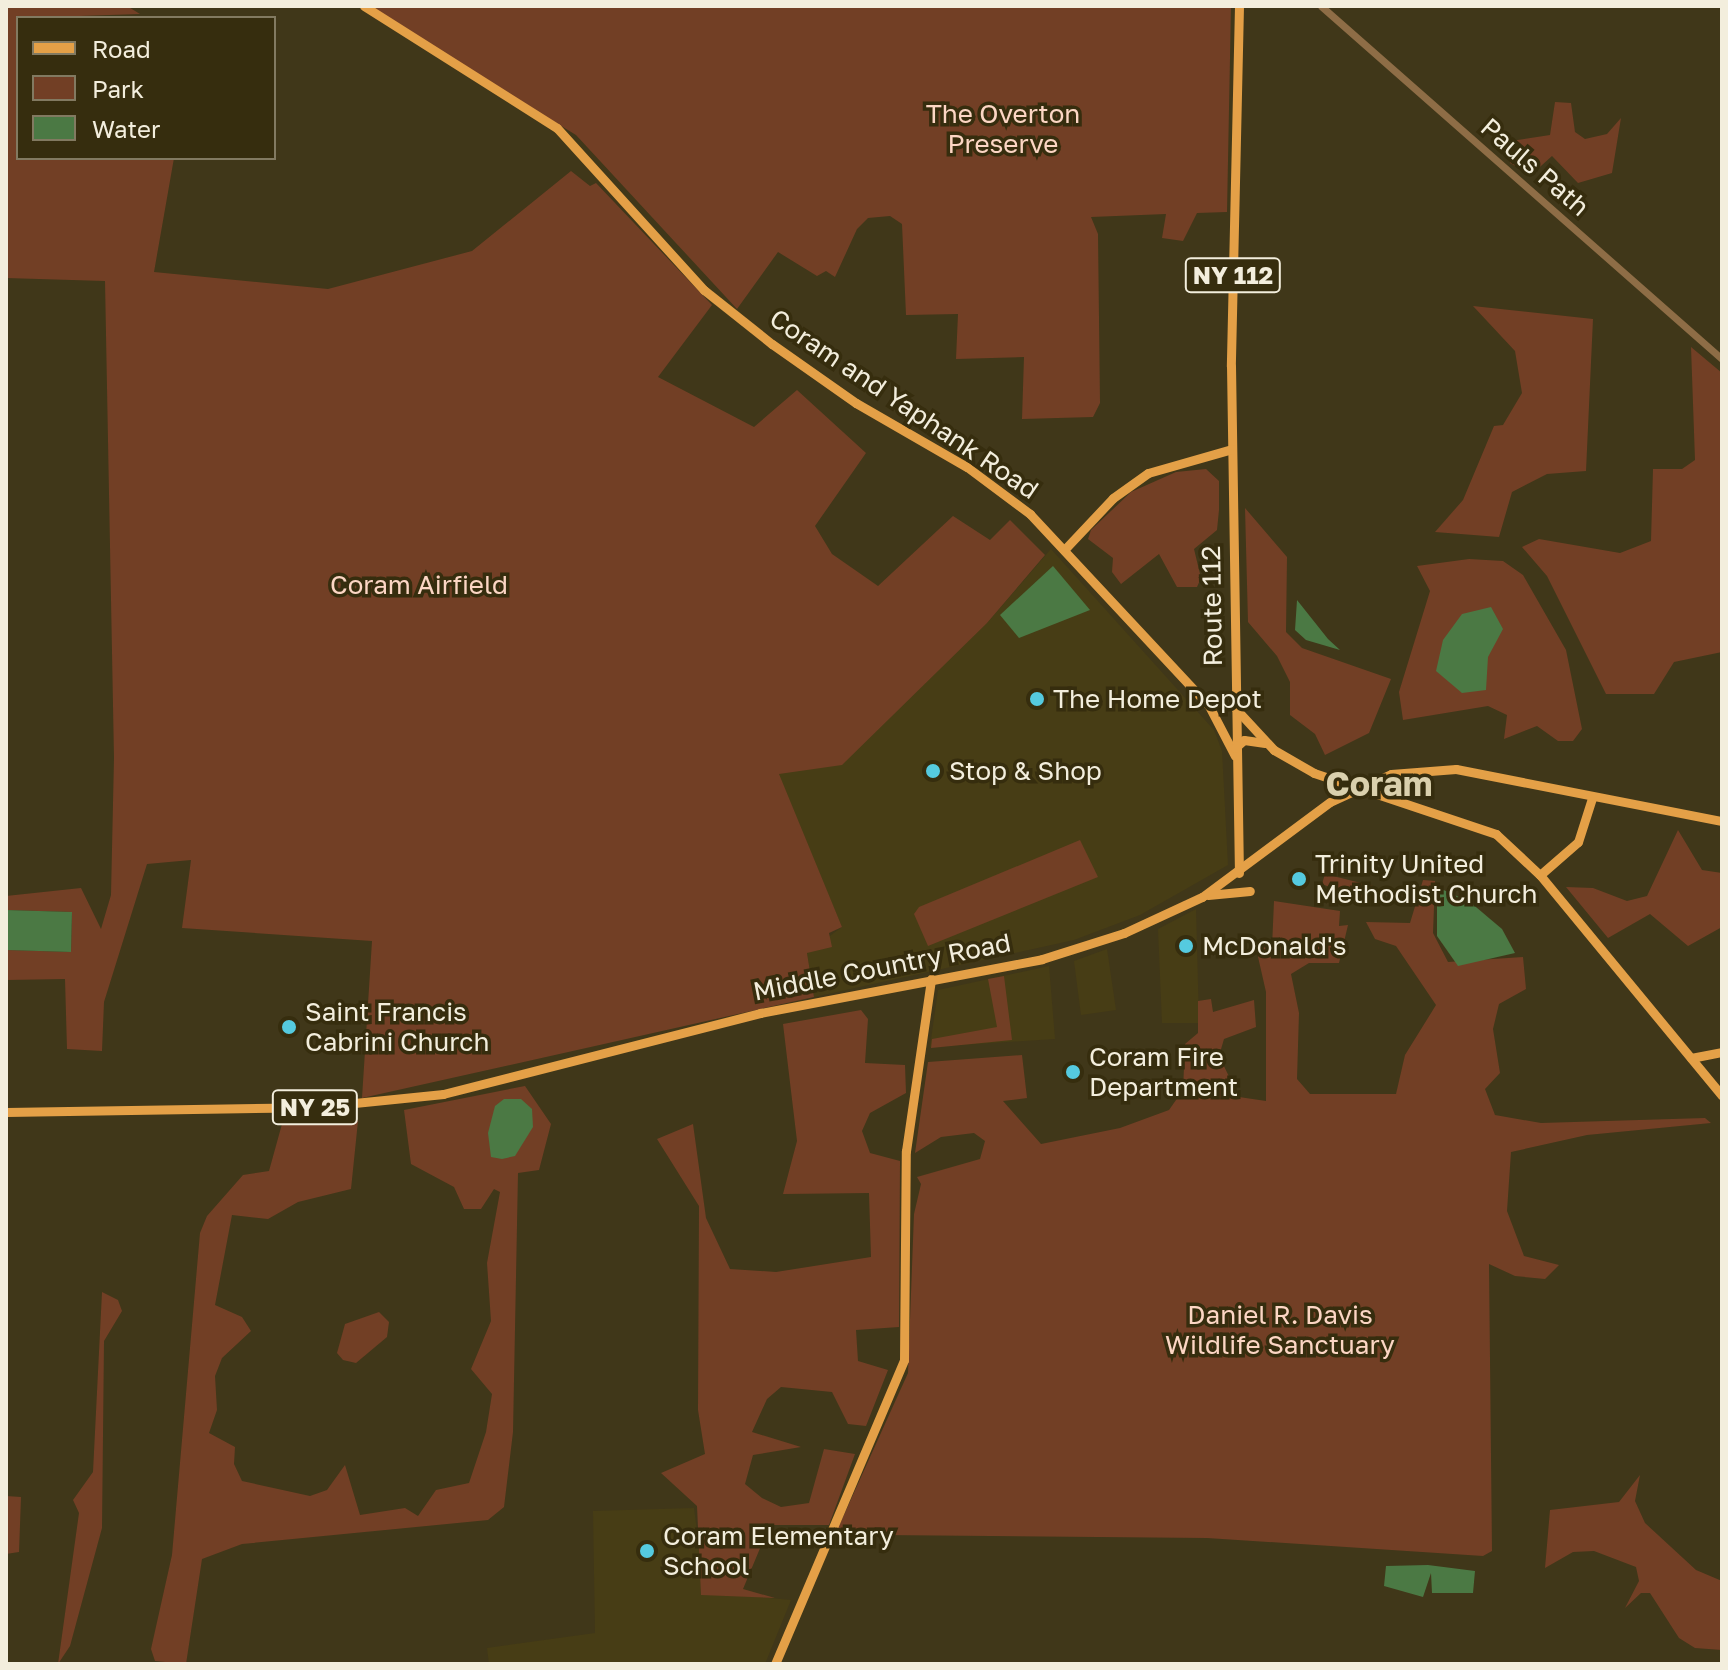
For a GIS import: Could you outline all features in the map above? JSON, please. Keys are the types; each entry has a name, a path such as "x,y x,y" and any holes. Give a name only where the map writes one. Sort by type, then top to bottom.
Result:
{"main road":[{"name":"Coram and Yaphank Road","path":"364,6 557,128 704,290 810,372 978,475 1064,550 1189,683 1209,706 1235,752"},
{"name":"Route 112","path":"1239,6 1232,449 1239,873"},
{"path":"1064,550 1113,498 1148,473 1232,449"},
{"path":"1235,707 1268,744 1351,790 1496,834 1540,875 1722,1096"},
{"path":"1235,752 1244,740 1268,744"},
{"name":"Middle Country Road","path":"6,1112 315,1107 443,1094 678,1032 1079,949 1205,895 1351,790 1391,774 1456,769 1722,821"},
{"path":"1540,875 1578,842 1592,798"},
{"path":"1205,895 1250,891"},
{"path":"775,1664 904,1360 906,1151 931,979"},
{"path":"1691,1058 1722,1052"}],"street":[{"name":"Pauls Path","path":"1321,6 1722,359"}],"shaded area":[{"path":"1051,549 1214,730 1222,751 1228,865 1140,915 1074,940 814,997 807,953 842,927 776,773 987,623"},
{"path":"1196,909 1199,1023 1162,1023 1158,929"},
{"path":"1107,949 1116,1010 1081,1015 1074,961"},
{"path":"1049,966 1055,1039 930,1047 938,990"},
{"name":"Coram Elementary School","path":"694,1508 705,1592 791,1600 765,1664 489,1664 487,1648 595,1633 593,1511"}],"green space":[{"name":"Coram Airfield","path":"6,6 127,6 140,14 16,16 16,160 174,160 154,272 328,289 472,251 571,171 590,186 596,183 712,305 658,377 754,427 797,390 866,453 815,526 832,554 878,586 953,516 990,540 1010,520 1045,555 987,623 842,765 779,774 842,927 829,933 832,947 807,953 814,997 362,1098 372,941 182,928 191,860 147,864 104,1002 102,1051 67,1049 65,979 6,980 6,950 71,952 72,912 6,910 6,896 81,888 101,929 111,895 114,758 105,281 6,278"},
{"name":"The Overton Preserve","path":"364,6 1231,6 1227,212 1197,213 1183,241 1162,238 1166,214 1091,217 1098,234 1100,403 1093,417 1022,419 1024,357 956,359 958,314 906,315 902,224 890,216 868,218 857,229 835,277 826,271 817,276 778,252 737,309 576,135"},
{"path":"1555,102 1571,103 1575,132 1585,139 1607,134 1621,118 1612,173 1578,183 1552,156 1531,175 1510,163 1511,141 1550,135"},
{"path":"1473,306 1593,319 1586,471 1547,474 1512,492 1499,537 1435,532 1463,500 1494,426 1503,425 1522,393 1515,351"},
{"path":"1691,347 1722,373 1722,652 1674,662 1654,694 1606,694 1547,576 1522,547 1539,539 1620,553 1651,541 1653,469 1682,469 1695,460"},
{"path":"1206,469 1219,481 1219,510 1217,530 1194,549 1201,578 1197,587 1177,587 1159,554 1121,584 1112,572 1113,558 1088,539 1091,530 1131,492 1176,472"},
{"path":"1245,508 1287,557 1286,632 1302,648 1391,679 1369,733 1325,755 1315,734 1290,715 1290,682 1277,656 1248,622"},
{"path":"1469,559 1503,561 1523,575 1566,650 1582,729 1573,741 1558,741 1537,726 1504,739 1507,715 1488,706 1403,720 1399,692 1430,591 1417,566"},
{"path":"1678,830 1702,870 1722,873 1722,927 1688,946 1650,914 1608,938 1566,887 1593,888 1627,901 1647,896"},
{"path":"1080,840 1098,877 928,946 914,914 919,907"},
{"path":"1325,874 1373,886 1367,902 1322,884"},
{"name":"Daniel R. Davis Wildlife Sanctuary","path":"1423,880 1435,881 1433,933 1448,962 1523,957 1526,989 1499,1004 1493,1029 1500,1073 1485,1089 1495,1115 1541,1123 1705,1118 1711,1123 1587,1135 1511,1152 1507,1211 1524,1256 1559,1265 1545,1279 1515,1276 1489,1264 1492,1551 1483,1556 1207,1538 882,1535 838,1528 908,1373 914,1214 921,1184 917,1177 980,1159 985,1141 974,1133 941,1137 915,1153 928,1062 1022,1055 1027,1098 1003,1101 1041,1144 1120,1128 1169,1110 1183,1090 1185,1044 1198,1033 1198,1001 1211,999 1213,1012 1254,1000 1256,1027 1224,1039 1219,1056 1239,1097 1266,1101 1266,992 1256,948 1272,947 1274,901 1340,911 1339,926 1348,925 1339,963 1309,963 1291,974 1299,1013 1297,1079 1310,1094 1396,1094 1405,1055 1436,1005 1396,946 1375,939 1366,922 1410,923"},
{"path":"1004,976 1012,1040 931,1048 932,1039 997,1027 988,979"},
{"path":"861,1010 868,1019 865,1063 905,1065 906,1093 870,1113 862,1131 870,1153 900,1161 899,1327 856,1330 858,1361 888,1370 866,1426 848,1424 832,1392 781,1387 767,1399 752,1432 801,1447 753,1455 745,1484 762,1498 781,1507 809,1503 824,1449 855,1454 829,1525 760,1525 761,1546 743,1589 775,1598 701,1595 697,1506 661,1473 705,1454 698,1410 699,1206 657,1139 693,1124 706,1218 730,1269 776,1272 871,1257 869,1193 783,1194 797,1141 783,1024"},
{"path":"525,1086 551,1124 539,1170 518,1173 513,1432 504,1507 488,1520 242,1544 202,1559 186,1664 155,1661 151,1649 172,1555 200,1233 207,1216 243,1175 269,1171 282,1124 347,1117 358,1121 351,1189 298,1202 268,1219 232,1215 215,1305 242,1317 251,1331 222,1358 215,1376 217,1410 209,1433 235,1447 234,1464 242,1481 310,1496 327,1490 345,1465 360,1515 405,1508 418,1516 436,1490 469,1483 486,1432 492,1394 471,1369 491,1321 487,1263 500,1192 494,1189 481,1209 464,1209 454,1187 411,1164 404,1110"},
{"path":"102,1292 118,1300 122,1311 104,1341 102,1528 70,1646 58,1664 79,1513 73,1500 93,1472"},
{"path":"379,1312 389,1322 387,1337 356,1363 343,1360 337,1353 345,1324"},
{"path":"1640,1475 1635,1501 1645,1523 1696,1570 1722,1581 1722,1650 1695,1648 1679,1638 1650,1593 1641,1593 1625,1608 1639,1581 1636,1567 1594,1551 1573,1552 1545,1568 1550,1510 1619,1502"},
{"path":"6,1496 21,1497 19,1552 6,1554"}],"water":[{"path":"1053,566 1090,610 1019,638 1000,615"},
{"path":"1297,600 1340,650 1306,640 1295,630"},
{"path":"1491,607 1503,629 1488,657 1486,690 1462,693 1436,671 1443,640 1462,614"},
{"path":"1437,887 1470,902 1502,929 1515,953 1458,966 1437,936"},
{"path":"6,910 72,912 71,952 6,950"},
{"path":"504,1099 521,1099 532,1109 533,1127 515,1156 502,1159 491,1157 488,1133 495,1106"},
{"path":"1428,1565 1475,1571 1473,1593 1432,1593 1431,1573 1423,1597 1384,1586 1386,1566"}],"place":[{"name":"The Home Depot","path":"1037,699"},
{"name":"Stop & Shop","path":"933,771"},
{"name":"Trinity United Methodist Church","path":"1299,879"},
{"name":"McDonald's","path":"1186,946"},
{"name":"Saint Francis Cabrini Church","path":"289,1027"},
{"name":"Coram Fire Department","path":"1073,1072"},
{"name":"Coram Elementary School","path":"647,1551"}],"district":[{"name":"Coram","path":"1379,784"}]}
